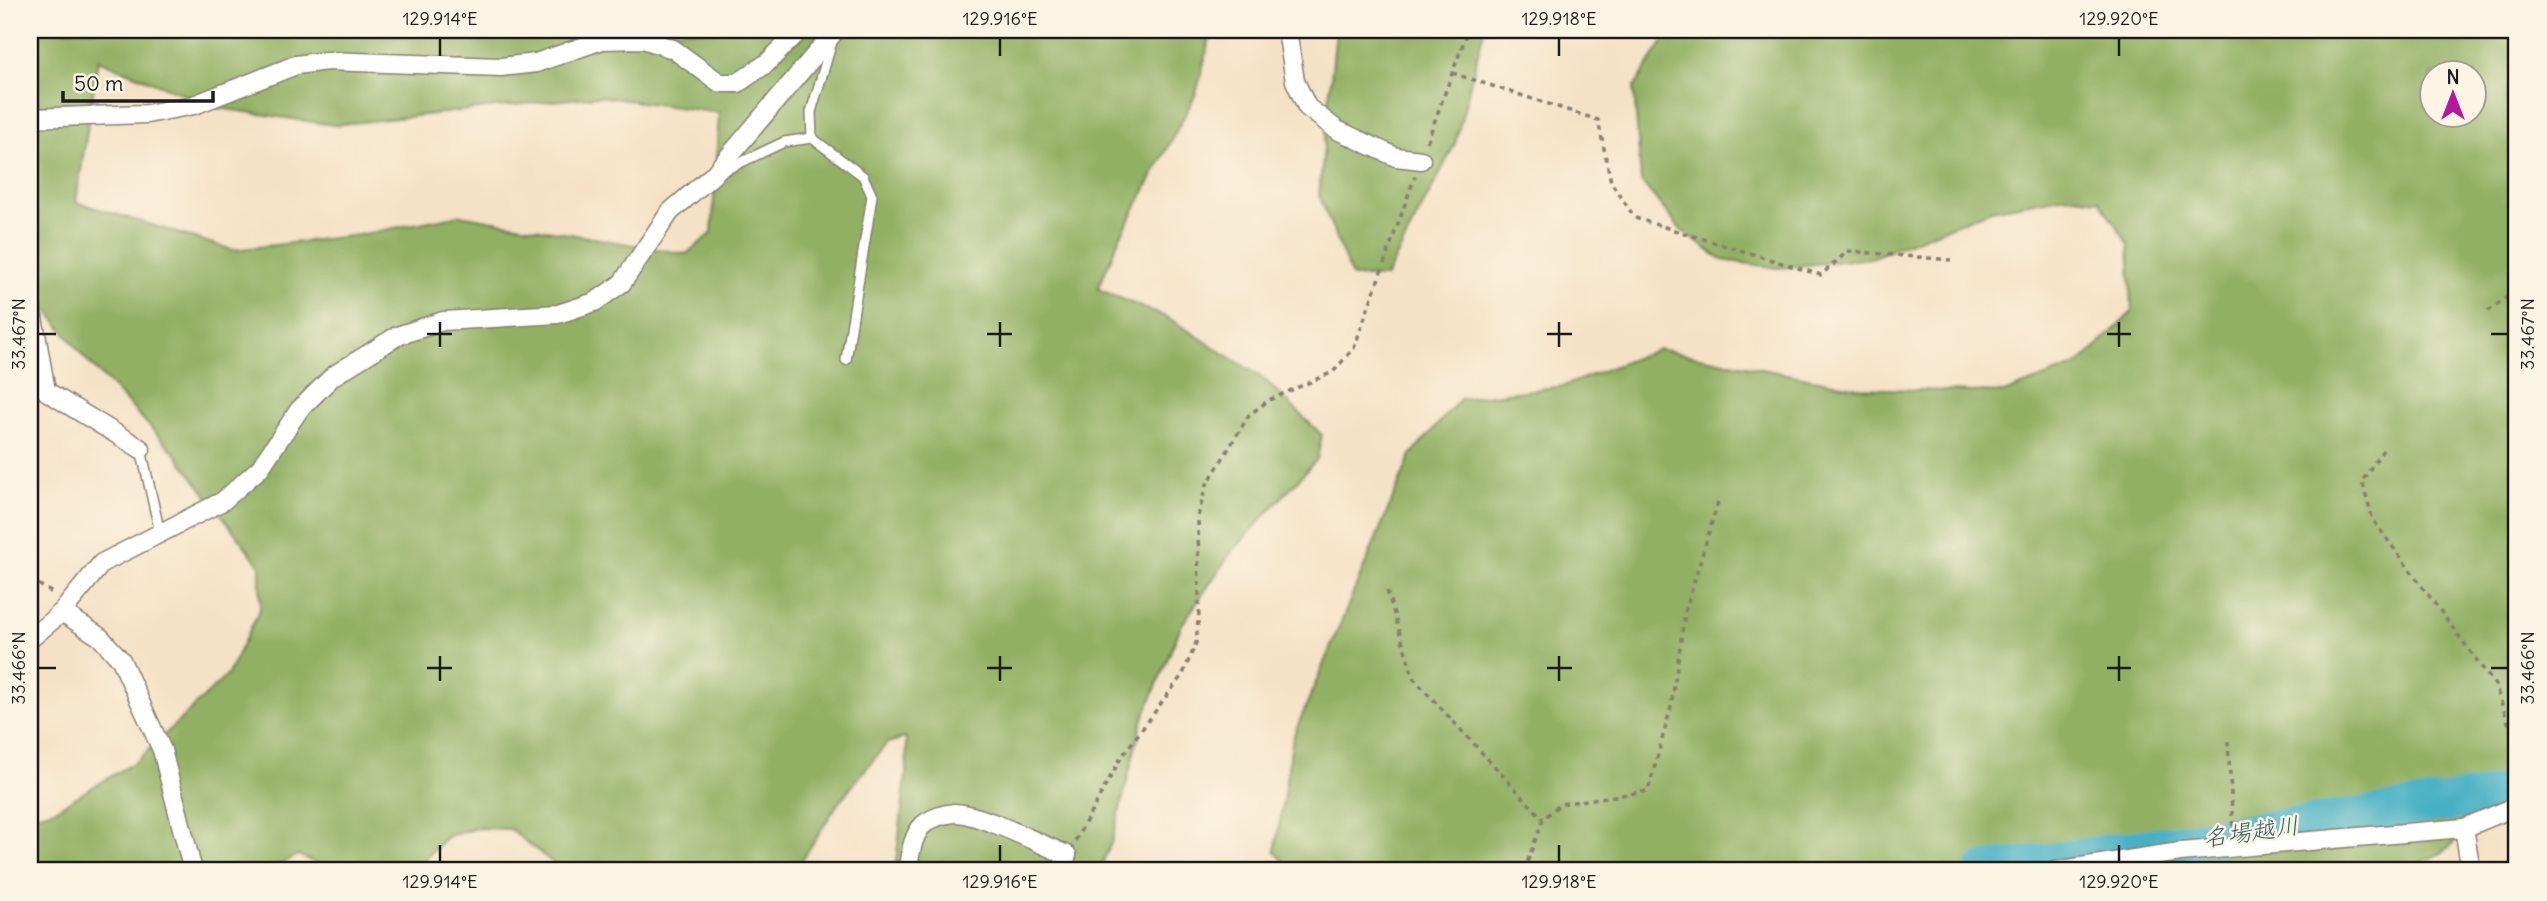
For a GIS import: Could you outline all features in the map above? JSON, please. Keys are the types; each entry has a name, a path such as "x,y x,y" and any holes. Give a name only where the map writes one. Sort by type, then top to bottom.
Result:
{"street":[{"path":"30,118 147,114 194,105 296,65 327,61 501,68 536,63 602,40 643,39 673,50 720,83 738,83 767,64 800,30"},
{"path":"1287,30 1295,80 1307,107 1337,130 1396,157 1420,160"},
{"path":"30,639 62,611 102,563 223,501 260,468 299,410 333,376 397,336 443,321 558,314 595,302 622,283 670,212 713,175 836,32"},
{"path":"30,300 46,391 141,449"},
{"path":"62,611 100,637 121,660 162,750 193,871"},
{"path":"2055,871 2180,852 2464,828 2517,806"},
{"path":"906,871 912,844 922,826 937,817 954,813 972,816 1064,863"},
{"path":"2464,828 2471,871"}],"lane":[{"path":"812,138 811,112 836,32"},
{"path":"713,175 784,142 812,138 863,176 872,196 846,360"},
{"path":"141,449 160,533"}],"path":[{"path":"1064,863 1122,756 1183,674 1196,643 1199,612 1198,516 1206,486 1249,415 1269,400 1333,372 1354,348 1468,30"},
{"path":"1452,72 1598,120 1611,182 1635,218 1821,275 1848,251 1951,260"},
{"path":"2488,311 2517,290"},
{"path":"2383,450 2362,481 2373,520 2495,685 2517,747"},
{"path":"30,457 30,487"},
{"path":"1524,871 1543,819 1560,804 1648,791 1671,707 1685,611 1718,502"},
{"path":"30,579 53,592 62,611"},
{"path":"1387,591 1414,679 1543,819"},
{"path":"2228,741 2232,823"}],"green space":[{"path":"30,30 1212,30 1196,94 1118,241 1098,289 1170,319 1264,379 1322,435 1317,459 1230,554 1181,626 1142,721 1112,841 1099,871 895,871 907,767 906,738 887,743 839,802 795,871 563,871 510,829 476,828 446,837 414,871 333,871 298,855 279,865 276,871 30,871 30,816 54,810 137,761 228,674 260,609 260,566 174,452 82,355 30,287","holes":["98,60 218,108 334,125 598,96 719,113 712,233 686,254 460,215 359,235 233,250 76,202"]},
{"path":"1336,30 1484,30 1455,144 1386,277 1352,277 1319,195"},
{"path":"1670,30 2517,30 2517,781 2444,852 2401,871 1294,871 1275,852 1293,737 1411,455 1460,399 1564,386 1658,349 1859,388 2004,393 2079,364 2132,312 2129,245 2099,200 2066,196 1991,210 1871,258 1778,268 1722,260 1681,230 1641,181 1634,88"}],"waterway":[{"name":"名場越川","path":"1983,871 2482,798 2517,788"}]}
